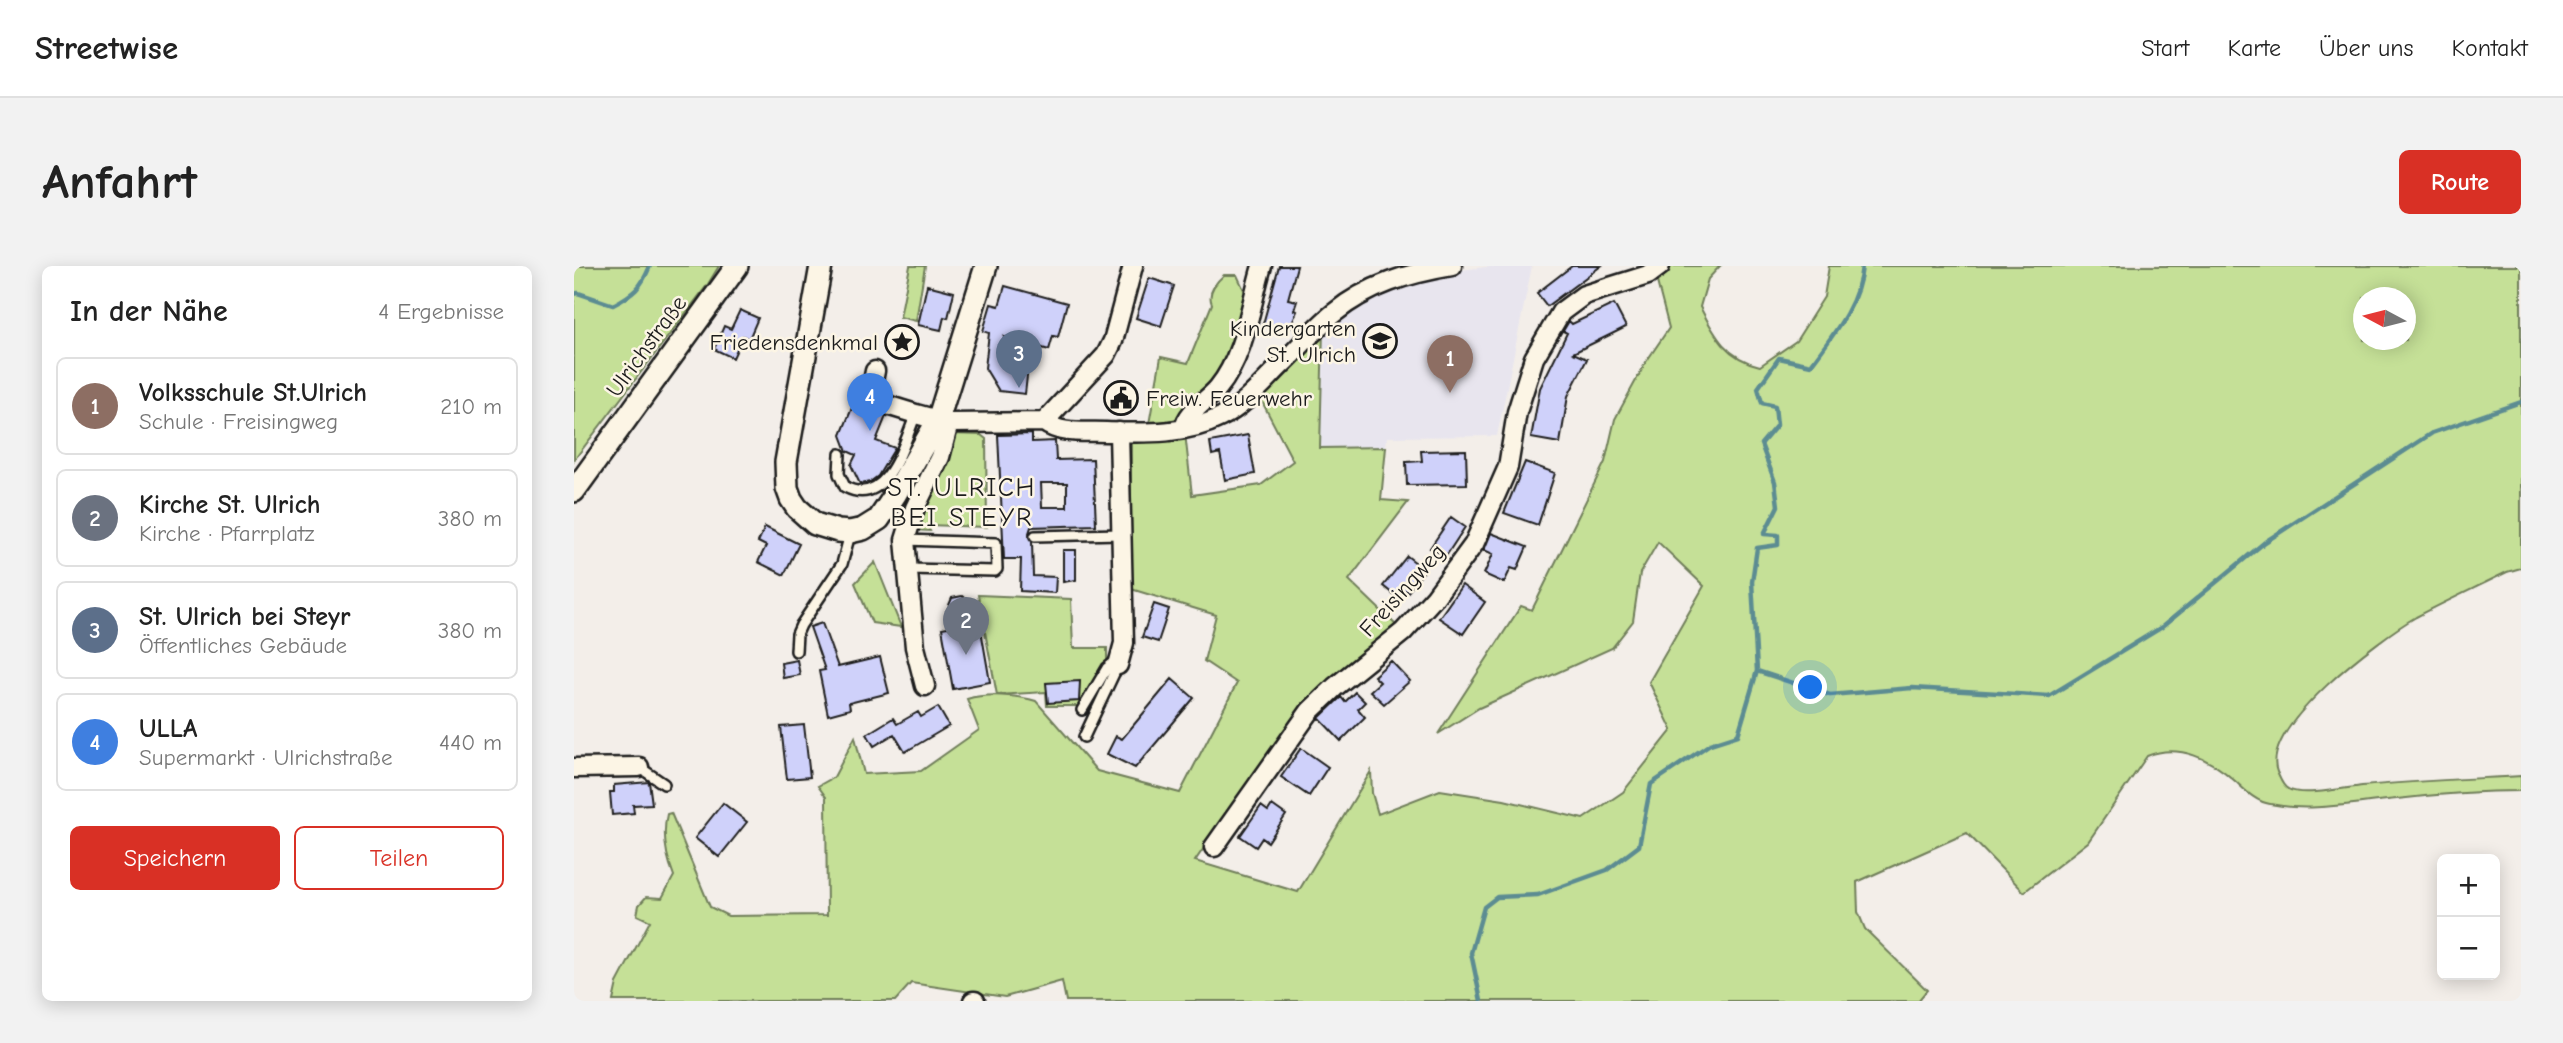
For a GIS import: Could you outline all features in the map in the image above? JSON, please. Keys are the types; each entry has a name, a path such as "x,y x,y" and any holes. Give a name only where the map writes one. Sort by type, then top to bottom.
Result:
{"street":[{"name":"Ulrichstraße","path":"574,491 737,266"},
{"path":"821,266 786,461 787,488 797,508 815,524 838,531 850,532 872,524 886,510 943,421"},
{"path":"925,686 915,647 905,540 915,508 940,457 943,421 986,266"},
{"path":"1044,422 1106,355 1113,341 1133,266"},
{"path":"1184,429 1187,418 1220,386 1232,366 1262,266"},
{"path":"875,371 872,386 878,398 890,406 943,421 1044,422 1052,428 1062,430 1119,432 1152,432 1201,426 1222,417 1242,402 1334,313 1353,300 1377,286 1399,278 1452,266"},
{"name":"Freisingweg","path":"1214,847 1310,710 1403,632 1435,597 1474,544 1505,475 1519,403 1534,358 1561,312 1584,295 1648,275 1660,266"},
{"path":"1118,665 1124,643 1119,432"},
{"path":"574,768 639,767"}],"lane":[{"path":"840,454 839,474 845,487 859,493 876,488 891,471 916,414"},
{"path":"796,651 797,634 801,625 842,564 850,532"},
{"path":"1035,536 1121,534"},
{"path":"905,540 996,543 997,569 906,569"},
{"path":"1082,710 1107,668 1112,664 1118,665 1084,737"},
{"path":"639,767 664,784"}],"shaded area":[{"path":"1495,266 1532,266 1497,436 1387,437 1386,447 1319,448 1323,329 1363,299 1425,274"}],"green space":[{"path":"574,266 719,266 574,460"},
{"path":"910,266 925,266 916,321 900,317"},
{"path":"1668,266 1720,266 1708,279 1700,307 1717,336 1730,351 1760,366 1796,341 1824,297 1829,266 2521,266 2521,568 2507,572 2416,617 2352,663 2304,708 2287,732 2277,753 2277,772 2286,788 2303,792 2382,784 2521,776 2521,791 2437,795 2328,806 2285,806 2260,801 2216,766 2194,755 2171,751 2147,756 2088,842 2024,892 1967,833 1857,882 1858,912 1865,929 1927,990 1918,1001 1066,1001 1062,981 1005,997 911,983 895,1001 613,1001 617,983 650,921 637,915 639,905 646,897 662,898 674,876 666,845 667,814 671,813 710,907 728,916 827,915 826,797 818,786 834,777 855,737 864,774 921,771 979,730 967,699 992,695 1020,697 1036,701 1097,771 1180,793 1237,683 1204,661 1216,615 1131,589 1131,440 1185,433 1192,495 1261,485 1293,461 1258,394 1323,329 1320,448 1386,447 1381,500 1408,502 1349,580 1398,627 1321,689 1286,729 1195,861 1298,892 1371,771 1372,793 1378,814 1440,790 1504,800 1583,819 1623,792 1672,730 1649,682 1704,586 1658,542 1640,573 1633,621 1612,648 1479,708 1438,734 1521,606 1532,610 1605,462 1615,419 1646,362 1669,328 1656,278"},
{"path":"1224,275 1237,275 1246,294 1228,366 1186,414 1178,419 1149,424 1161,357 1188,363 1212,304 1211,292"},
{"path":"952,434 981,435 986,439 987,527 927,525 930,531 913,530"},
{"path":"875,562 901,627 872,623 855,583"},
{"path":"978,595 1071,599 1073,648 1107,648 1107,661 1082,706 1047,706 1046,692 997,695"}],"building":[{"path":"1279,266 1297,266 1288,299 1297,301 1294,310 1297,311 1288,332 1263,324"},
{"path":"1572,266 1601,266 1547,306 1537,293"},
{"path":"1149,278 1174,286 1161,326 1136,318"},
{"path":"927,285 954,292 948,318 944,317 941,330 918,325"},
{"path":"1005,286 1067,303 1058,337 1053,336 1049,350 1004,337 1027,376 1025,394 999,391 985,368 989,333 983,331 991,304 999,306"},
{"path":"1614,304 1626,327 1573,353 1587,359 1568,396 1560,443 1531,438 1540,388 1567,333 1563,331 1569,321 1572,324"},
{"path":"740,310 758,318 749,339 743,336 733,358 714,349 724,326 731,329"},
{"path":"856,398 886,416 876,441 895,448 878,476 870,482 860,484 851,465 856,455 847,451 841,435"},
{"path":"1032,434 1032,442 1055,441 1056,460 1093,459 1096,525 1031,527 1029,533 1032,542 1033,576 1056,577 1055,593 1020,591 1021,559 1004,559 998,435","holes":["1041,483 1067,483 1067,507 1042,507"]},
{"path":"1248,435 1255,474 1225,480 1220,453 1212,455 1210,442"},
{"path":"1466,450 1467,484 1407,485 1406,462 1422,461 1421,451"},
{"path":"1525,462 1555,473 1538,525 1504,513"},
{"path":"1451,517 1465,527 1446,556 1430,548"},
{"path":"765,527 799,544 784,575 758,562 766,546 758,542"},
{"path":"1491,533 1527,547 1517,570 1511,568 1504,583 1484,574 1493,554 1484,550"},
{"path":"1063,550 1076,550 1076,580 1063,582"},
{"path":"1407,556 1425,570 1408,592 1405,590 1398,598 1383,586"},
{"path":"1462,585 1485,602 1463,634 1439,618"},
{"path":"962,596 968,601 970,608 977,607 990,682 953,689 942,628 953,626 949,605 952,598"},
{"path":"1154,604 1169,609 1158,642 1142,637"},
{"path":"822,623 838,667 880,657 889,693 849,703 850,709 828,715 819,671 825,670 810,627"},
{"path":"797,660 800,675 783,678 781,663"},
{"path":"1391,661 1410,681 1384,704 1370,691 1380,682 1374,676"},
{"path":"1172,679 1194,698 1135,768 1107,754 1116,736 1122,739"},
{"path":"1080,681 1079,701 1048,703 1046,683"},
{"path":"1355,692 1365,702 1358,709 1365,717 1341,741 1319,718 1341,697 1345,702"},
{"path":"938,707 949,726 905,752 894,734 874,746 867,734 893,718 897,724 918,712 921,717"},
{"path":"804,725 810,777 787,779 781,727"},
{"path":"1301,748 1328,767 1309,796 1281,777"},
{"path":"649,782 652,804 633,805 634,813 612,815 610,792 614,792 614,785"},
{"path":"723,803 747,822 719,857 695,838"},
{"path":"1272,805 1286,815 1268,842 1262,838 1256,847 1240,836 1261,806 1268,811"}],"waterway":[{"path":"574,294 613,305 636,290 650,266"},
{"path":"1481,1001 1471,953 1484,907 1497,897 1538,895 1607,870 1639,846 1651,784 1710,744 1738,735 1757,671 1752,582 1757,548 1778,545 1778,535 1764,534 1778,506 1775,482 1761,444 1777,425 1775,406 1762,403 1758,388 1779,358 1811,365 1836,331 1850,306 1860,280 1862,266"},
{"path":"1757,671 1830,695 1912,688 2049,696 2162,627 2265,542 2432,433 2521,402"}],"place":[{"name":"Kindergarten St. Ulrich","path":"1380,341"},
{"name":"Friedensdenkmal","path":"902,342"},
{"name":"St. Ulrich bei Steyr","path":"1019,388"},
{"name":"Volksschule St.Ulrich","path":"1450,393"},
{"name":"Freiw. Feuerwehr","path":"1121,398"},
{"name":"ULLA","path":"870,431"},
{"name":"Kirche St. Ulrich","path":"966,655"}],"district":[{"name":"ST. ULRICH BEI STEYR","path":"962,502"}]}
